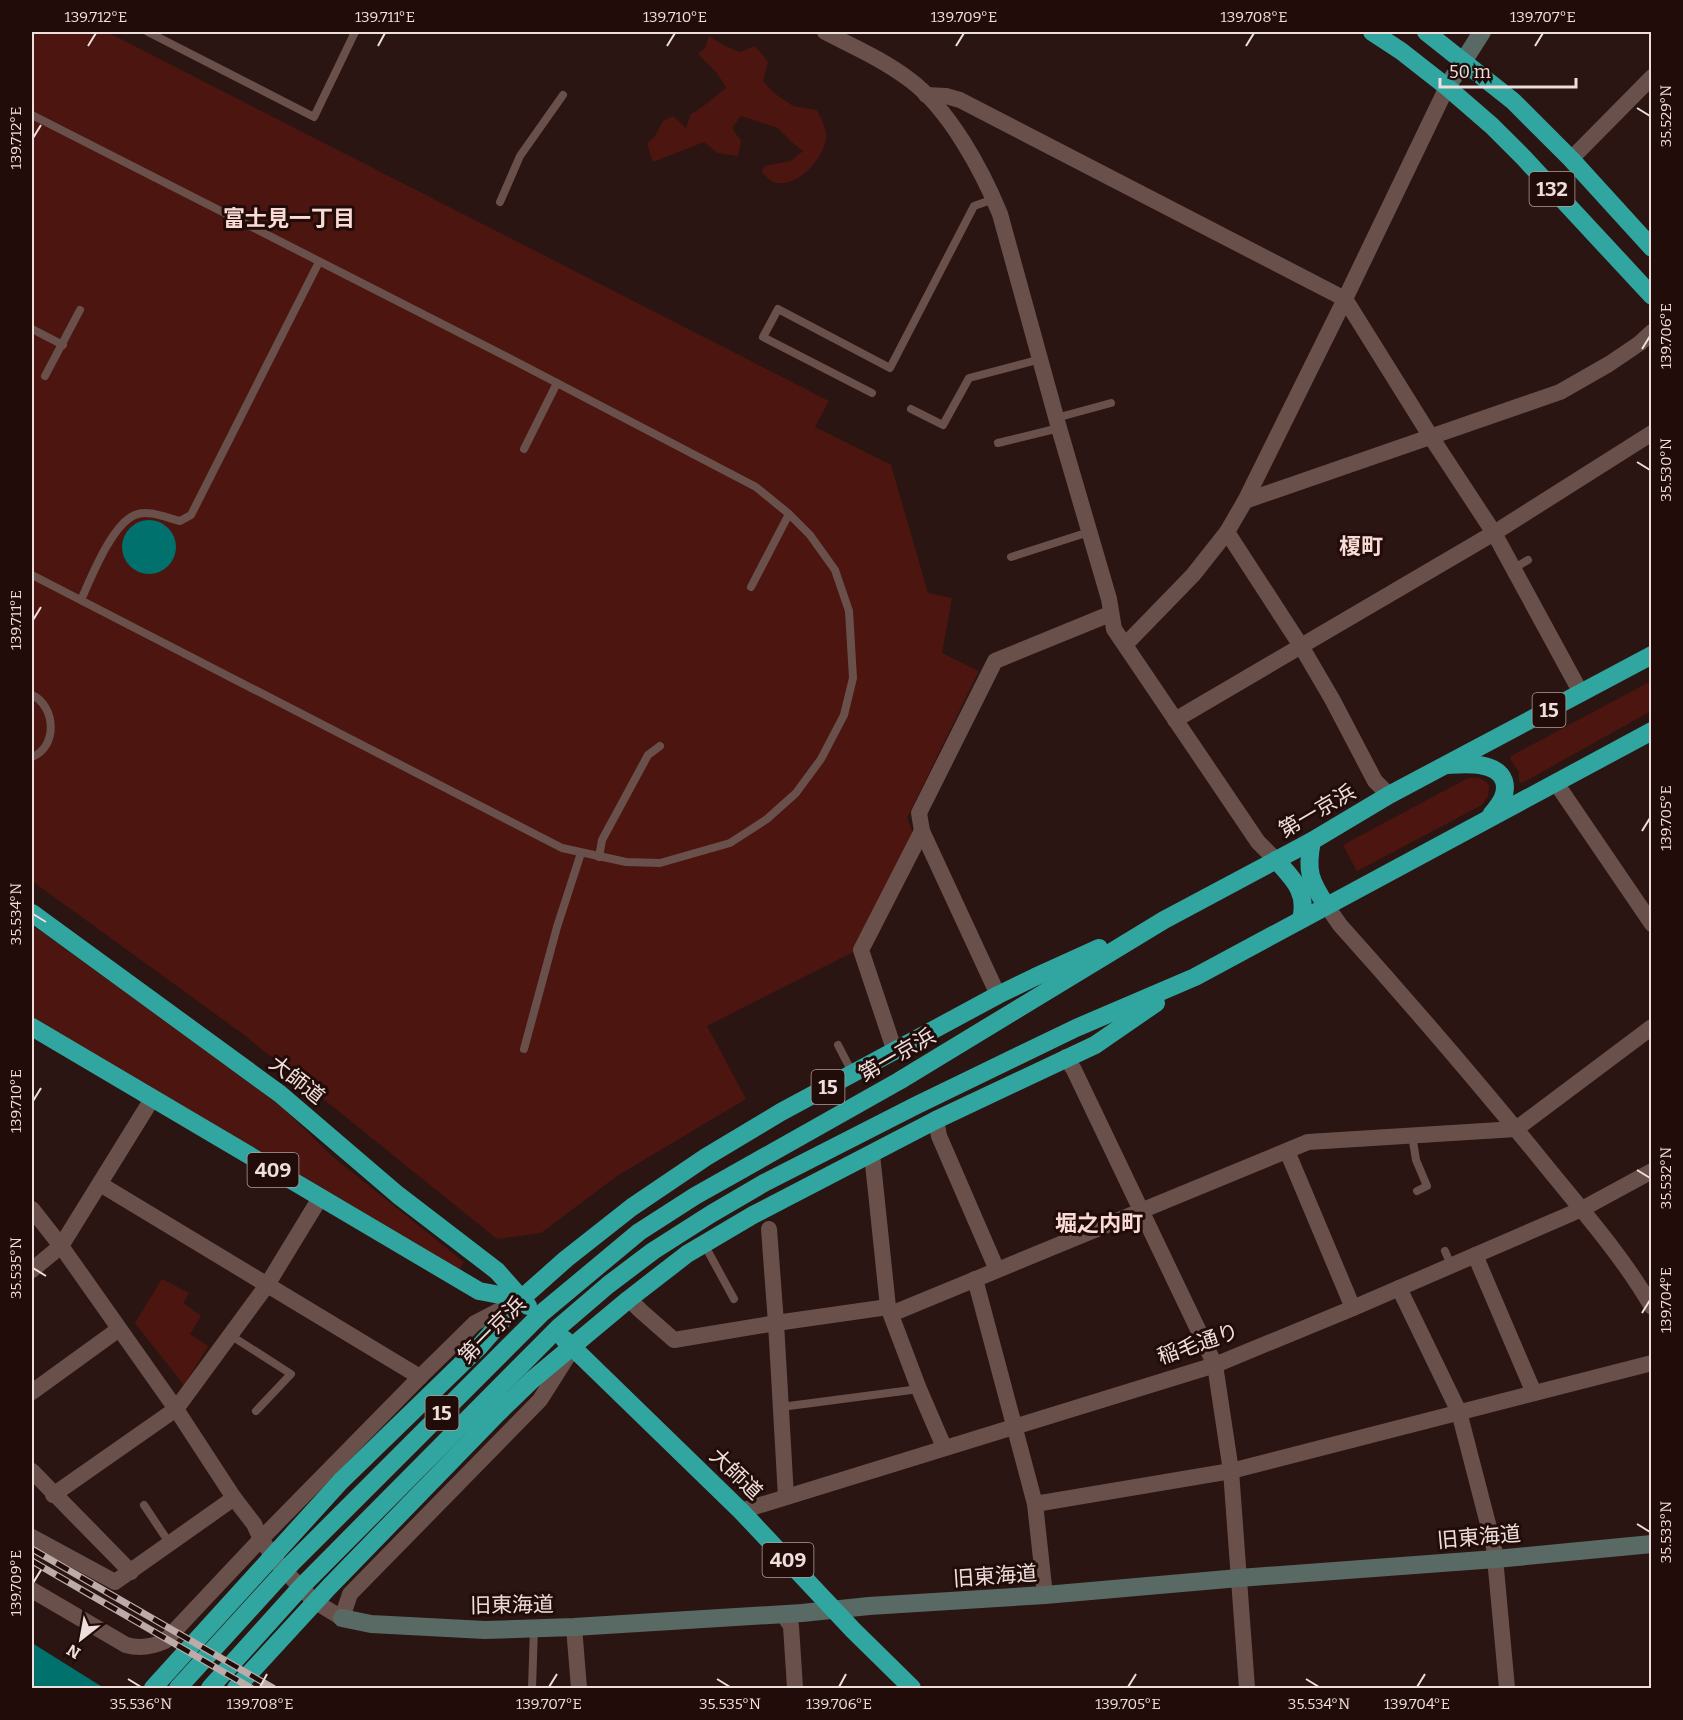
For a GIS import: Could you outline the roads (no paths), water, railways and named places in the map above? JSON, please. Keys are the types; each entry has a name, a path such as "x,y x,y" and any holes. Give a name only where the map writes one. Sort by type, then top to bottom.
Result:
{"highway":[{"name":"132","path":"1372,32 1401,51 1447,87 1492,126 1652,296"},
{"name":"132","path":"1426,32 1513,101 1571,159 1652,248"},
{"name":"第一京浜","path":"178,1689 291,1564 543,1311 639,1232 695,1196 899,1081 1164,920 1312,841 1389,795 1652,655"},
{"name":"15","path":"210,1689 302,1586 559,1327 608,1285 653,1251 750,1192 915,1106 1076,1029 1195,977 1652,730"},
{"path":"1446,765 1483,766 1495,769 1503,777 1506,787 1504,796 1488,819"},
{"path":"1312,841 1309,875 1326,906"},
{"path":"1276,860 1294,880 1302,895 1304,907 1301,919"},
{"name":"大師道","path":"32,913 280,1094 398,1195 497,1271 521,1299 741,1510 912,1689"},
{"name":"15","path":"153,1689 341,1481 479,1347 521,1299 566,1259 632,1207 781,1112 1035,976 1164,920"},
{"path":"236,1689 329,1587 532,1380 687,1254 753,1215 936,1120 1095,1044 1195,977"},
{"name":"409","path":"32,1027 479,1291 521,1299"}],"street":[{"path":"825,32 890,66 912,81 943,114 968,150 986,182 1000,214 1109,599 1114,629 1258,842 1276,860"},
{"path":"1125,645 1193,575 1227,532 1245,501 1345,299 1447,87 1482,32"},
{"path":"1571,159 1652,77"},
{"path":"926,95 946,96 970,105 1345,299 1494,533 1521,564 1581,693"},
{"path":"1245,501 1560,392 1609,364 1652,332"},
{"path":"1175,720 1494,533 1652,433"},
{"path":"1227,532 1334,697 1375,781 1389,795"},
{"path":"998,995 922,831 919,813 995,661 1075,623 1110,614"},
{"path":"1556,783 1652,924"},
{"path":"895,1052 861,950 922,831"},
{"path":"1326,906 1582,1209 1637,1282 1652,1307"},
{"path":"629,1299 674,1340 776,1323 889,1311 975,1279 1308,1142 1516,1129 1652,1027"},
{"path":"1066,1057 1143,1211 1215,1365 1231,1472 1246,1689"},
{"path":"32,1270 61,1246 152,1099"},
{"path":"936,1120 939,1136 997,1270"},
{"path":"1287,1151 1353,1308"},
{"path":"872,1154 889,1311 944,1447"},
{"name":"稲毛通り","path":"741,1510 1215,1365 1399,1288 1448,1258 1475,1255 1582,1209 1652,1171"},
{"path":"100,1184 420,1377"},
{"path":"53,1495 176,1409 267,1285 320,1198"},
{"path":"32,1209 61,1246 176,1409 279,1565 314,1601 342,1618 350,1594 540,1400 573,1347"},
{"path":"769,1229 786,1497"},
{"path":"1475,1255 1534,1393"},
{"path":"975,1279 1035,1504 1045,1595"},
{"path":"1399,1288 1459,1412 1496,1559 1507,1689"},
{"path":"32,1590 116,1640 132,1647 155,1646 165,1641 261,1539 475,1323 521,1299"},
{"path":"32,1392 119,1329"},
{"path":"1035,1504 1231,1472 1652,1363"},
{"path":"32,1471 53,1495 131,1572"},
{"path":"32,1537 114,1582 234,1498"},
{"name":"旧東海道","path":"342,1618 371,1624 485,1630 574,1627 1045,1595 1496,1559 1652,1544"},
{"path":"783,1614 791,1626 795,1689"},
{"path":"574,1627 579,1689"}],"lane":[{"path":"148,32 314,117 355,32"},
{"path":"500,202 520,156 563,95"},
{"path":"32,116 558,383 756,487 810,535 835,570 849,611 853,678 844,715 821,759 796,793 767,819 730,843 660,863 626,862 562,848 32,575"},
{"path":"872,393 763,337 778,309 890,368 974,206 994,199"},
{"path":"81,600 112,537 122,524 135,514 149,513 180,521 191,515 320,262"},
{"path":"45,376 80,310"},
{"path":"32,329 63,345"},
{"path":"910,409 943,425 969,378 1041,358"},
{"path":"524,449 558,383"},
{"path":"998,443 1111,403"},
{"path":"751,587 789,514"},
{"path":"1011,557 1089,532"},
{"path":"32,695 45,705 51,717 50,737 39,754 32,757"},
{"path":"599,857 602,840 648,755 660,746"},
{"path":"524,1049 557,927 581,853"},
{"path":"838,1045 853,1074"},
{"path":"1412,1136 1416,1160 1427,1186 1417,1191"},
{"path":"704,1244 734,1299"},
{"path":"230,1335 291,1374 256,1411"},
{"path":"781,1407 919,1389"},
{"path":"144,1505 170,1544"},
{"path":"532,1689 534,1628"}],"water":[{"path":"144,520 154,520 164,524 172,532 176,547 172,562 164,570 154,574 144,574 134,570 126,562 122,552 122,542 126,532 134,524"},
{"path":"32,1643 104,1688 32,1688"}],"railway":[{"path":"32,1549 273,1688"},
{"path":"32,1561 251,1688"}],"district":[{"name":"富士見一丁目","path":"289,218"},
{"name":"榎町","path":"1361,546"},
{"name":"堀之内町","path":"1099,1223"}]}
